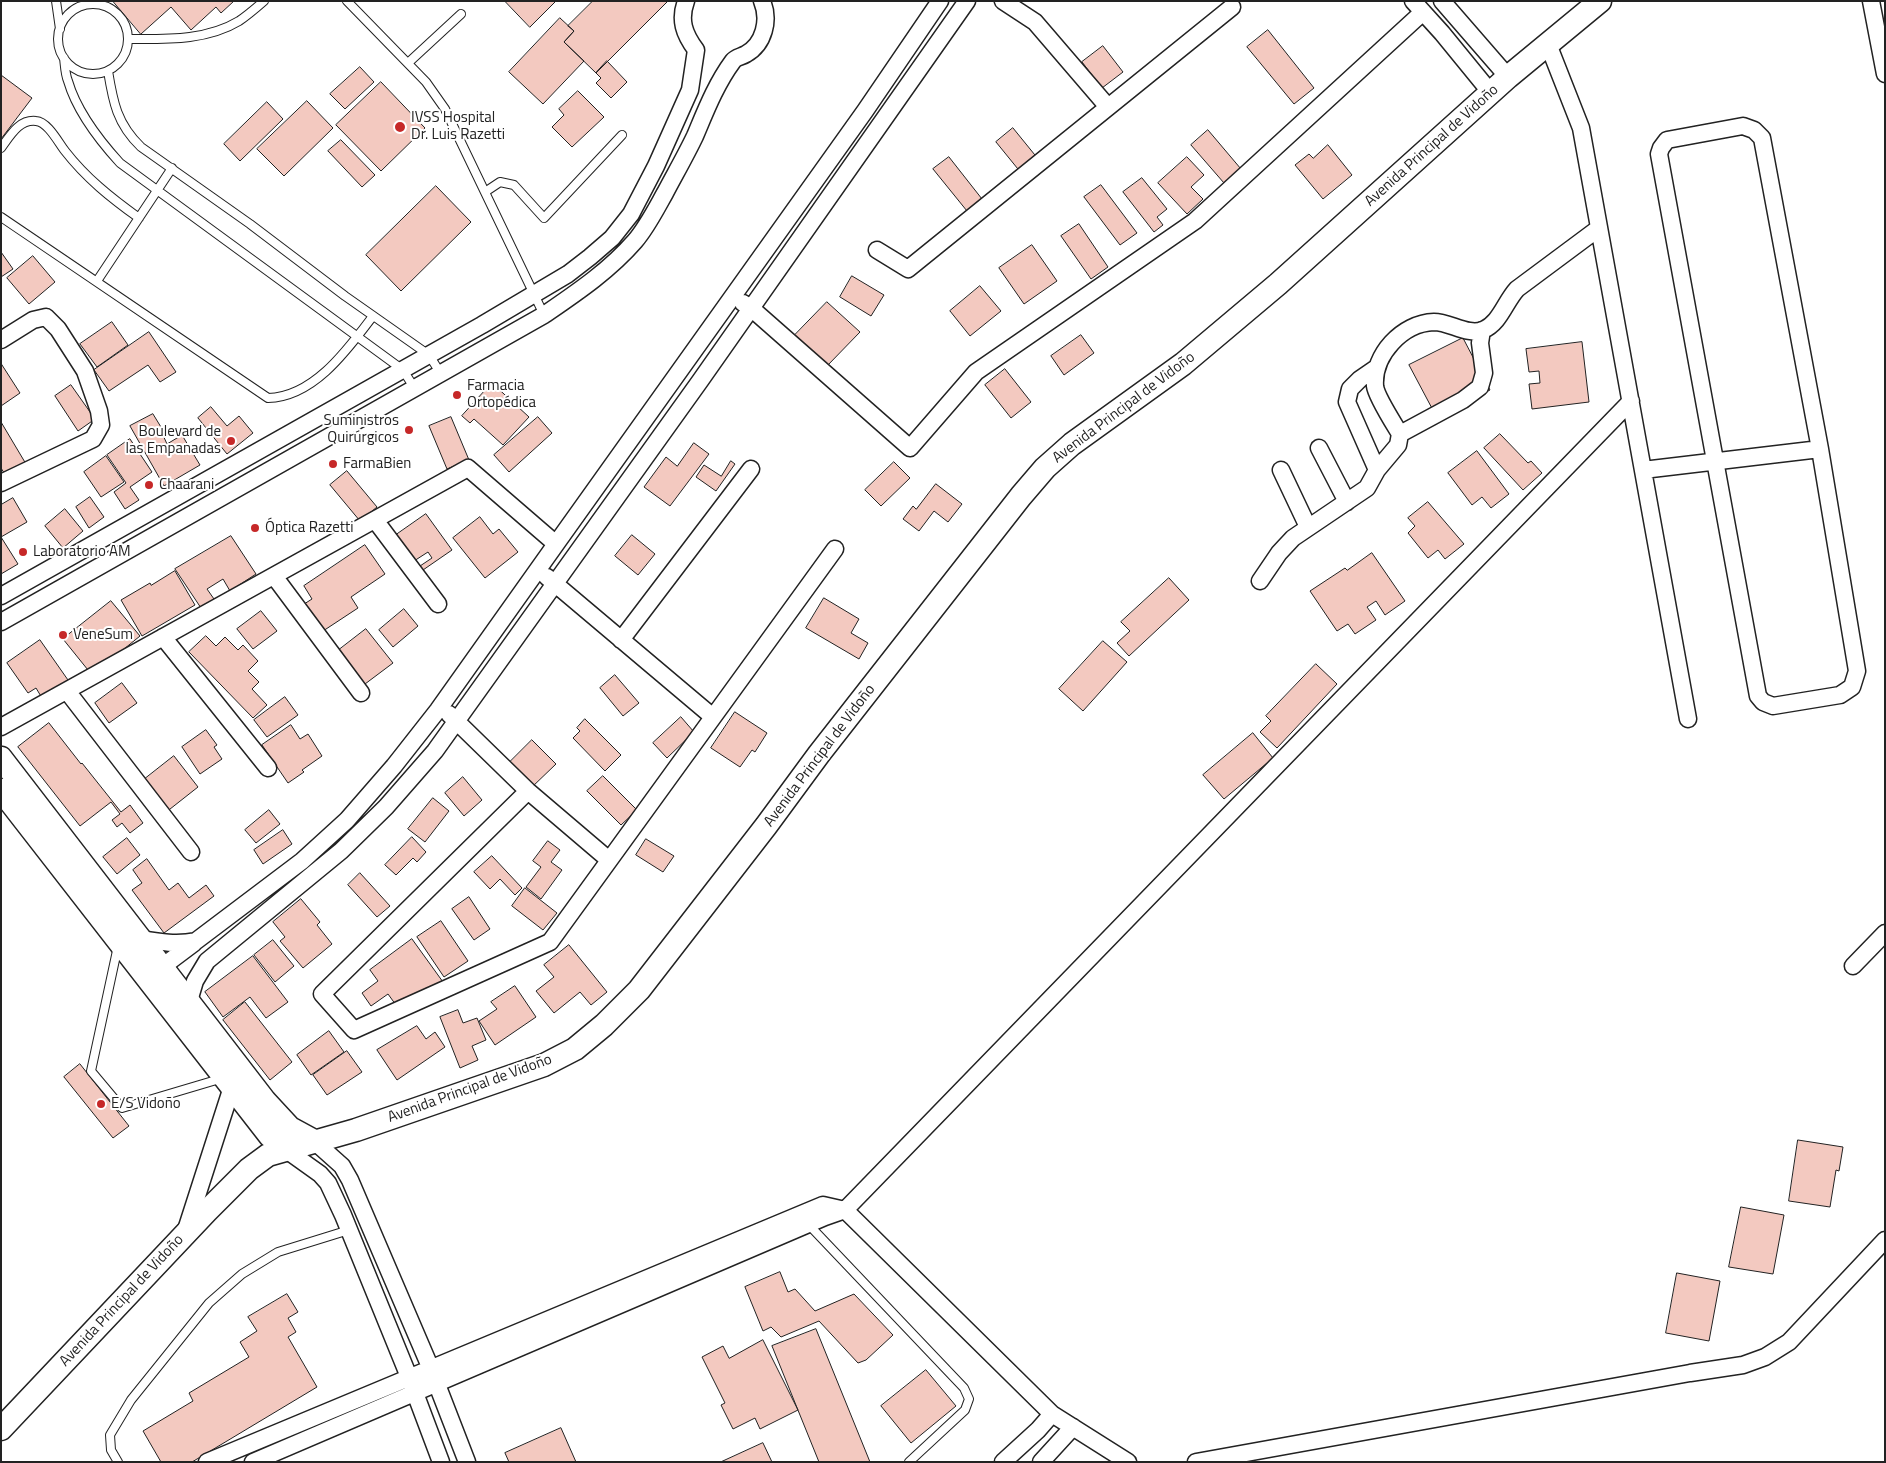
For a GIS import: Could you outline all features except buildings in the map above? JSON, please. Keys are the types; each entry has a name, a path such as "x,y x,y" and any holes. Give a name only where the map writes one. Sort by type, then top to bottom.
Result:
{"main road":[{"name":"Avenida Principal de Vidoño","path":"1,1429 184,1235 249,1169 268,1155 356,1130 544,1065 575,1049 604,1025 639,990 766,826 819,754 1045,468 1072,444 1183,364 1278,284 1508,77 1600,1"},
{"path":"1,758 155,973 290,1128 314,1141"},
{"path":"1,790 130,940"},
{"path":"176,995 228,1082 270,1136 285,1149"}],"street":[{"path":"1,596 533,295 568,274 612,238 631,214 656,166 690,90 696,50 687,38 682,24 686,1"},
{"path":"155,973 302,861 347,820 394,766 441,705 538,570 940,1"},
{"path":"176,995 195,981 207,961 341,851 386,807 434,751 751,308 966,1"},
{"path":"1003,1 1034,22 1108,107"},
{"path":"1442,1 1508,77"},
{"path":"1871,1 1885,74"},
{"path":"1,622 544,315 592,282 636,240 651,217 677,171 715,90 734,59 746,54 756,46 763,34 766,22 766,5"},
{"path":"877,250 908,269 1232,7"},
{"path":"732,296 751,308 910,448 976,372 1195,220 1418,7 1491,93"},
{"path":"1548,44 1581,128 1688,719"},
{"path":"1737,126 1749,127 1762,138 1820,449 1858,671 1852,687 1840,695 1774,706 1763,702 1758,696 1714,462 1660,154 1661,148 1667,140 1737,126"},
{"path":"1260,582 1278,553 1293,538 1367,488 1377,470 1398,445 1400,434 1375,388 1376,368 1383,353 1396,338 1417,325 1435,322 1471,331 1482,330 1493,323 1517,289 1599,228"},
{"path":"1,340 33,320 46,317 58,329 85,371 100,411 101,425 93,439 1,483"},
{"path":"1400,434 1463,400 1480,387 1484,373 1480,344 1482,330"},
{"path":"1376,368 1350,389 1347,402 1377,470"},
{"path":"207,1462 409,1377 434,1376 846,1210 1631,400"},
{"path":"1320,448 1347,502"},
{"path":"1643,470 1820,449"},
{"path":"1,727 468,468 556,544"},
{"path":"621,640 751,469"},
{"path":"1280,470 1308,527"},
{"path":"376,520 438,604"},
{"path":"528,791 322,994 354,1030 550,942 835,549"},
{"path":"538,570 713,717"},
{"path":"274,576 362,693"},
{"path":"163,637 268,768"},
{"path":"67,691 192,852"},
{"path":"441,705 528,791 609,860"},
{"path":"1853,966 1885,933"},
{"path":"130,940 183,944 196,941"},
{"path":"184,1235 228,1082"},
{"path":"314,1141 342,1166 350,1180 434,1376 467,1462"},
{"path":"285,1149 320,1174 328,1184 349,1230 409,1377 441,1462"},
{"path":"253,1462 415,1393 434,1376 823,1205 846,1210 1052,1414 1128,1462"},
{"path":"1196,1462 1743,1365 1765,1357 1789,1342 1885,1240"},
{"path":"1004,1462 1052,1414"},
{"path":"1041,1462 1072,1427"}],"lane":[{"path":"56,1 60,29"},
{"path":"128,39 171,39 212,32 239,21 264,1"},
{"path":"347,1 426,82 445,109 544,315"},
{"path":"88,4 106,4 116,12 127,29 127,49 122,58 108,71 98,74 78,71 70,66 60,49 58,39 60,29 70,13 79,7 88,4"},
{"path":"408,63 461,14"},
{"path":"64,58 67,81 87,121 103,144 120,163 403,370 415,389"},
{"path":"108,71 117,114 124,128 141,147 429,355 441,374"},
{"path":"1,148 15,129 22,124 34,120 43,123 92,181 139,218"},
{"path":"485,192 500,182 514,185 544,218 622,135"},
{"path":"97,281 172,168"},
{"path":"1,217 268,398 289,395 312,381 334,363 373,316"},
{"path":"130,940 91,1071 122,1108 228,1082"},
{"path":"809,1225 964,1388 969,1399 965,1410 909,1462"},
{"path":"118,1462 112,1450 110,1435 114,1428 131,1400 209,1303 242,1274 278,1252 349,1230"}],"place":[{"name":"IVSS Hospital Dr. Luis Razetti","path":"400,127"},
{"name":"Farmacia Ortopédica","path":"457,395"},
{"name":"Suministros Quirúrgicos","path":"409,430"},
{"name":"Boulevard de las Empanadas","path":"231,441"},
{"name":"FarmaBien","path":"333,464"},
{"name":"Chaarani","path":"149,485"},
{"name":"Óptica Razetti","path":"255,528"},
{"name":"Laboratorio AM","path":"23,552"},
{"name":"VeneSum","path":"63,635"},
{"name":"E/S Vidoño","path":"101,1104"}]}
